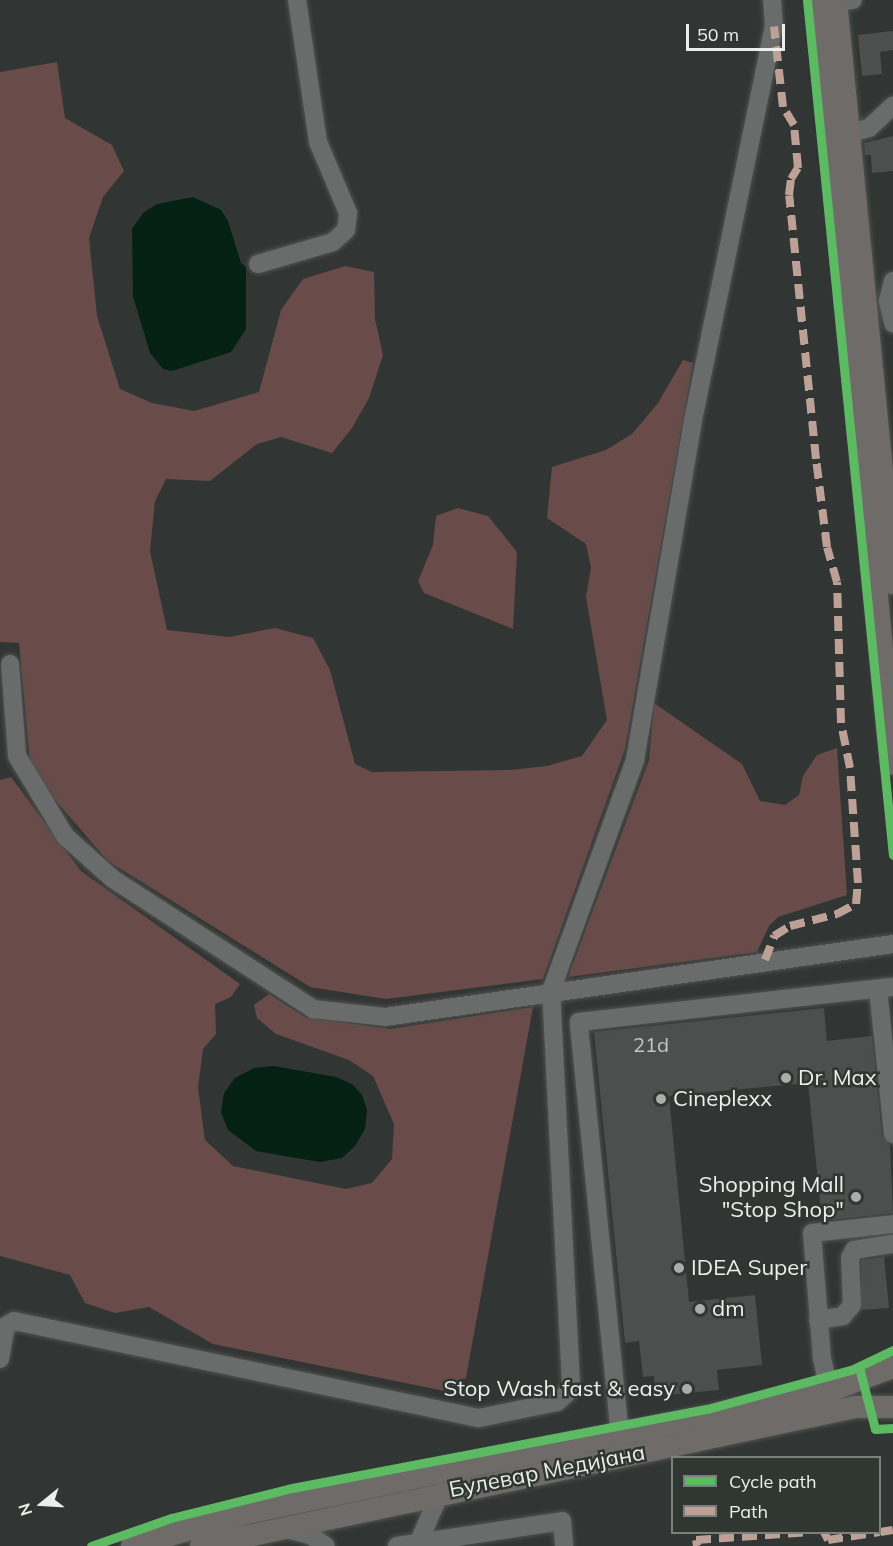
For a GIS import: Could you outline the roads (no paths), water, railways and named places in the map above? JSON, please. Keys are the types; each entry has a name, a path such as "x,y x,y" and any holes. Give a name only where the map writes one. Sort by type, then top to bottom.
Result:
{"main road":[{"path":"836,0 893,583"},
{"path":"836,0 893,764"},
{"name":"Булевар Медијана","path":"132,1546 247,1513 829,1391 893,1367"},
{"name":"Булевар Медијана","path":"201,1546 440,1493 855,1407 893,1407"}],"lane":[{"path":"258,264 333,242 345,230 348,213 318,142 297,0"},
{"path":"0,1359 6,1326 14,1322 478,1418 557,1402 571,1384 551,991 635,760 706,352 774,27 772,0"},
{"path":"849,133 870,129 893,106"},
{"path":"893,281 888,301 893,323"},
{"path":"10,664 8,758 65,836 113,879 314,1009 385,1017 551,991 893,944"},
{"path":"620,1436 579,1022 886,988 893,1134"},
{"path":"829,1391 818,1320 812,1233 893,1224"},
{"path":"818,1320 843,1316 854,1298 852,1252 857,1248 893,1244"},
{"path":"416,1543 429,1523 440,1493"},
{"path":"396,1546 562,1521 564,1546"},
{"path":"278,1528 299,1531 326,1546"}],"place":[{"name":"Dr. Max","path":"786,1078"},
{"name":"Cineplexx","path":"661,1099"},
{"name":"Shopping Mall \"Stop Shop\"","path":"856,1197"},
{"name":"IDEA Super","path":"679,1268"},
{"name":"dm","path":"700,1309"},
{"name":"Stop Wash fast & easy","path":"687,1389"}]}
